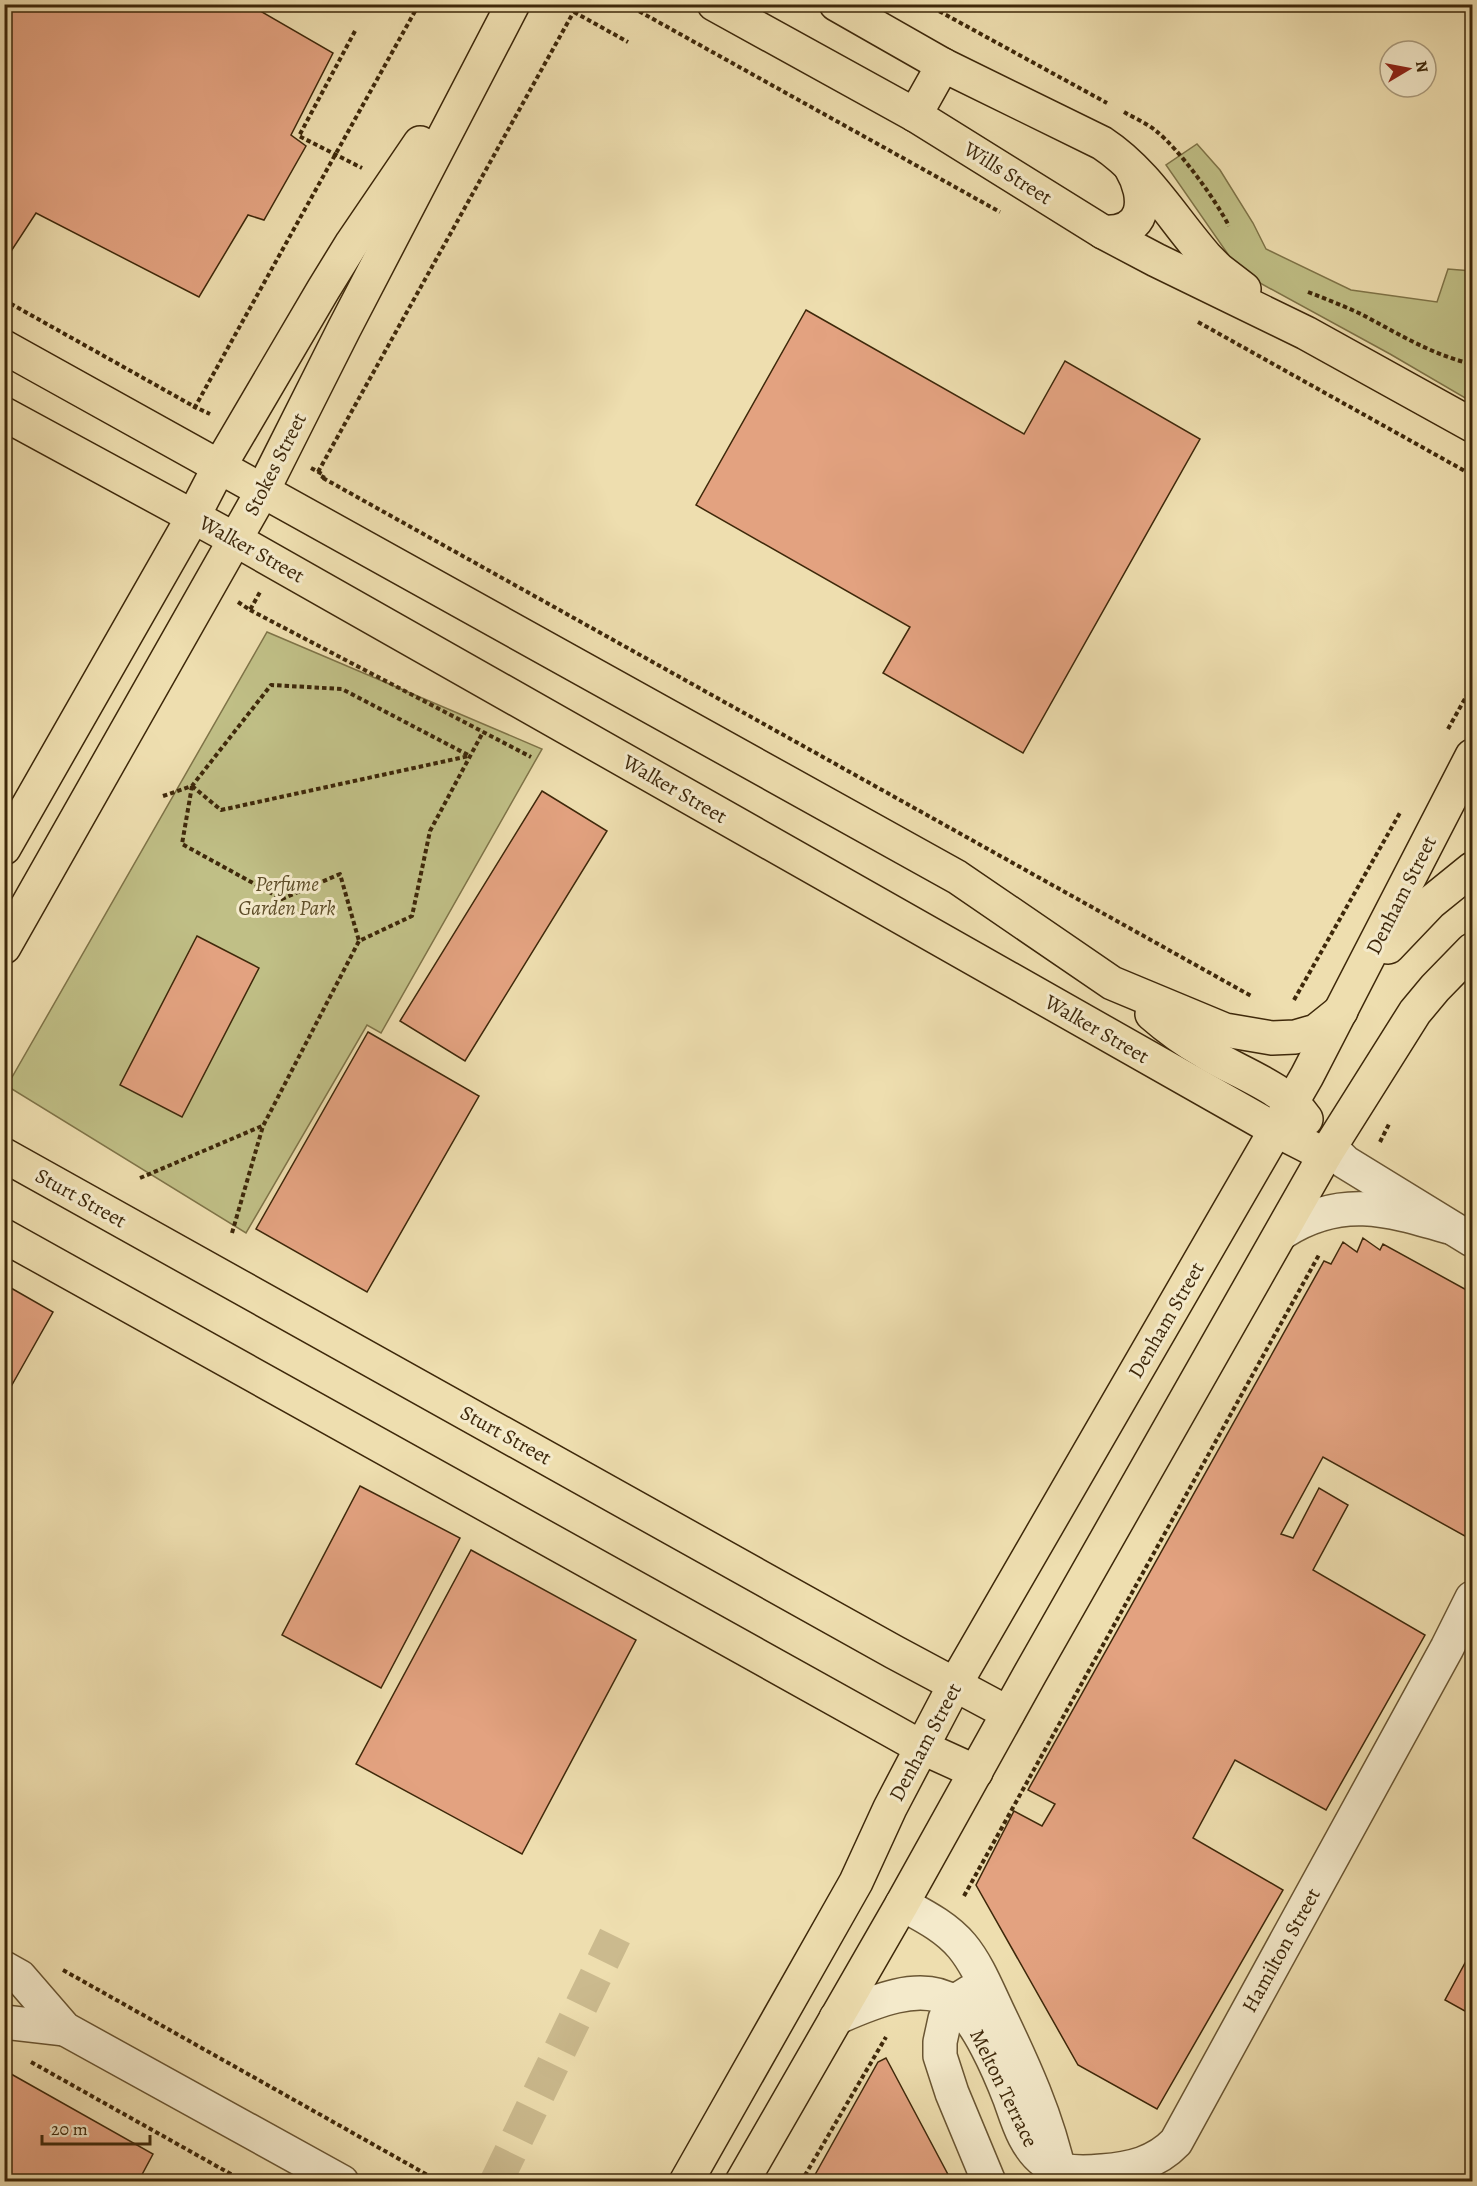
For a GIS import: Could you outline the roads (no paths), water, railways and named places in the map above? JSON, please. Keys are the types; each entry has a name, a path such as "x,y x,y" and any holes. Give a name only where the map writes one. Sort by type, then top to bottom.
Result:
{"main road":[{"name":"Stokes Street","path":"4,947 262,492 513,4"},
{"name":"Wills Street","path":"714,4 915,115 1103,232 1306,333 1473,425"},
{"name":"Wills Street","path":"836,4 943,65 1102,143 1141,175 1194,243 1218,269 1306,333"},
{"name":"Stokes Street","path":"4,848 193,517 219,467 352,243 450,98 496,36"},
{"path":"915,115 943,65"},
{"path":"1103,232 1127,228 1139,216 1140,191 1136,176 1129,164"},
{"path":"4,347 957,878 1112,983 1198,1048 1300,1089 1310,1126 1334,1155"},
{"name":"Walker Street","path":"4,414 236,540 1276,1131 1334,1155"},
{"name":"Denham Street","path":"686,2181 856,1881 921,1747 954,1686 1300,1089 1473,756"},
{"path":"1112,983 1225,1030 1272,1038 1295,1037 1316,1031 1344,1006 1411,920 1452,883 1473,869"},
{"path":"742,2181 902,1905 1008,1713 1283,1232 1334,1155 1415,1012 1434,988 1473,950"},
{"name":"Sturt Street","path":"4,1155 954,1686 1008,1713"},
{"path":"4,1236 921,1747 975,1772"},
{"path":"856,1881 902,1905"}],"street":[{"name":"Walker Street","path":"1334,1155 1464,1229"},
{"name":"Walker Street","path":"1283,1232 1306,1218 1339,1209 1400,1213 1464,1229"},
{"name":"Hamilton Street","path":"1060,2175 1113,2170 1144,2163 1157,2158 1176,2142 1448,1648 1473,1598"},
{"name":"Hamilton Street","path":"1448,1648 1473,1615"},
{"name":"Melton Terrace","path":"902,1905 927,1917 953,1936 963,1947 984,1984 1038,2101 1060,2175"},
{"path":"4,1968 20,1977 65,2029 342,2181"},
{"path":"984,1984 954,2002 942,2027 940,2056 952,2093 989,2181"},
{"path":"836,2018 880,2000 902,1995 925,1994 954,2002"},
{"name":"Melton Terrace","path":"954,2002 976,2029 989,2052 1028,2144 1060,2175"},
{"path":"4,2022 65,2029"}],"tunnel":[{"path":"496,2182 615,1936"}],"park label":[{"name":"Perfume Garden Park","path":"287,896"}]}
